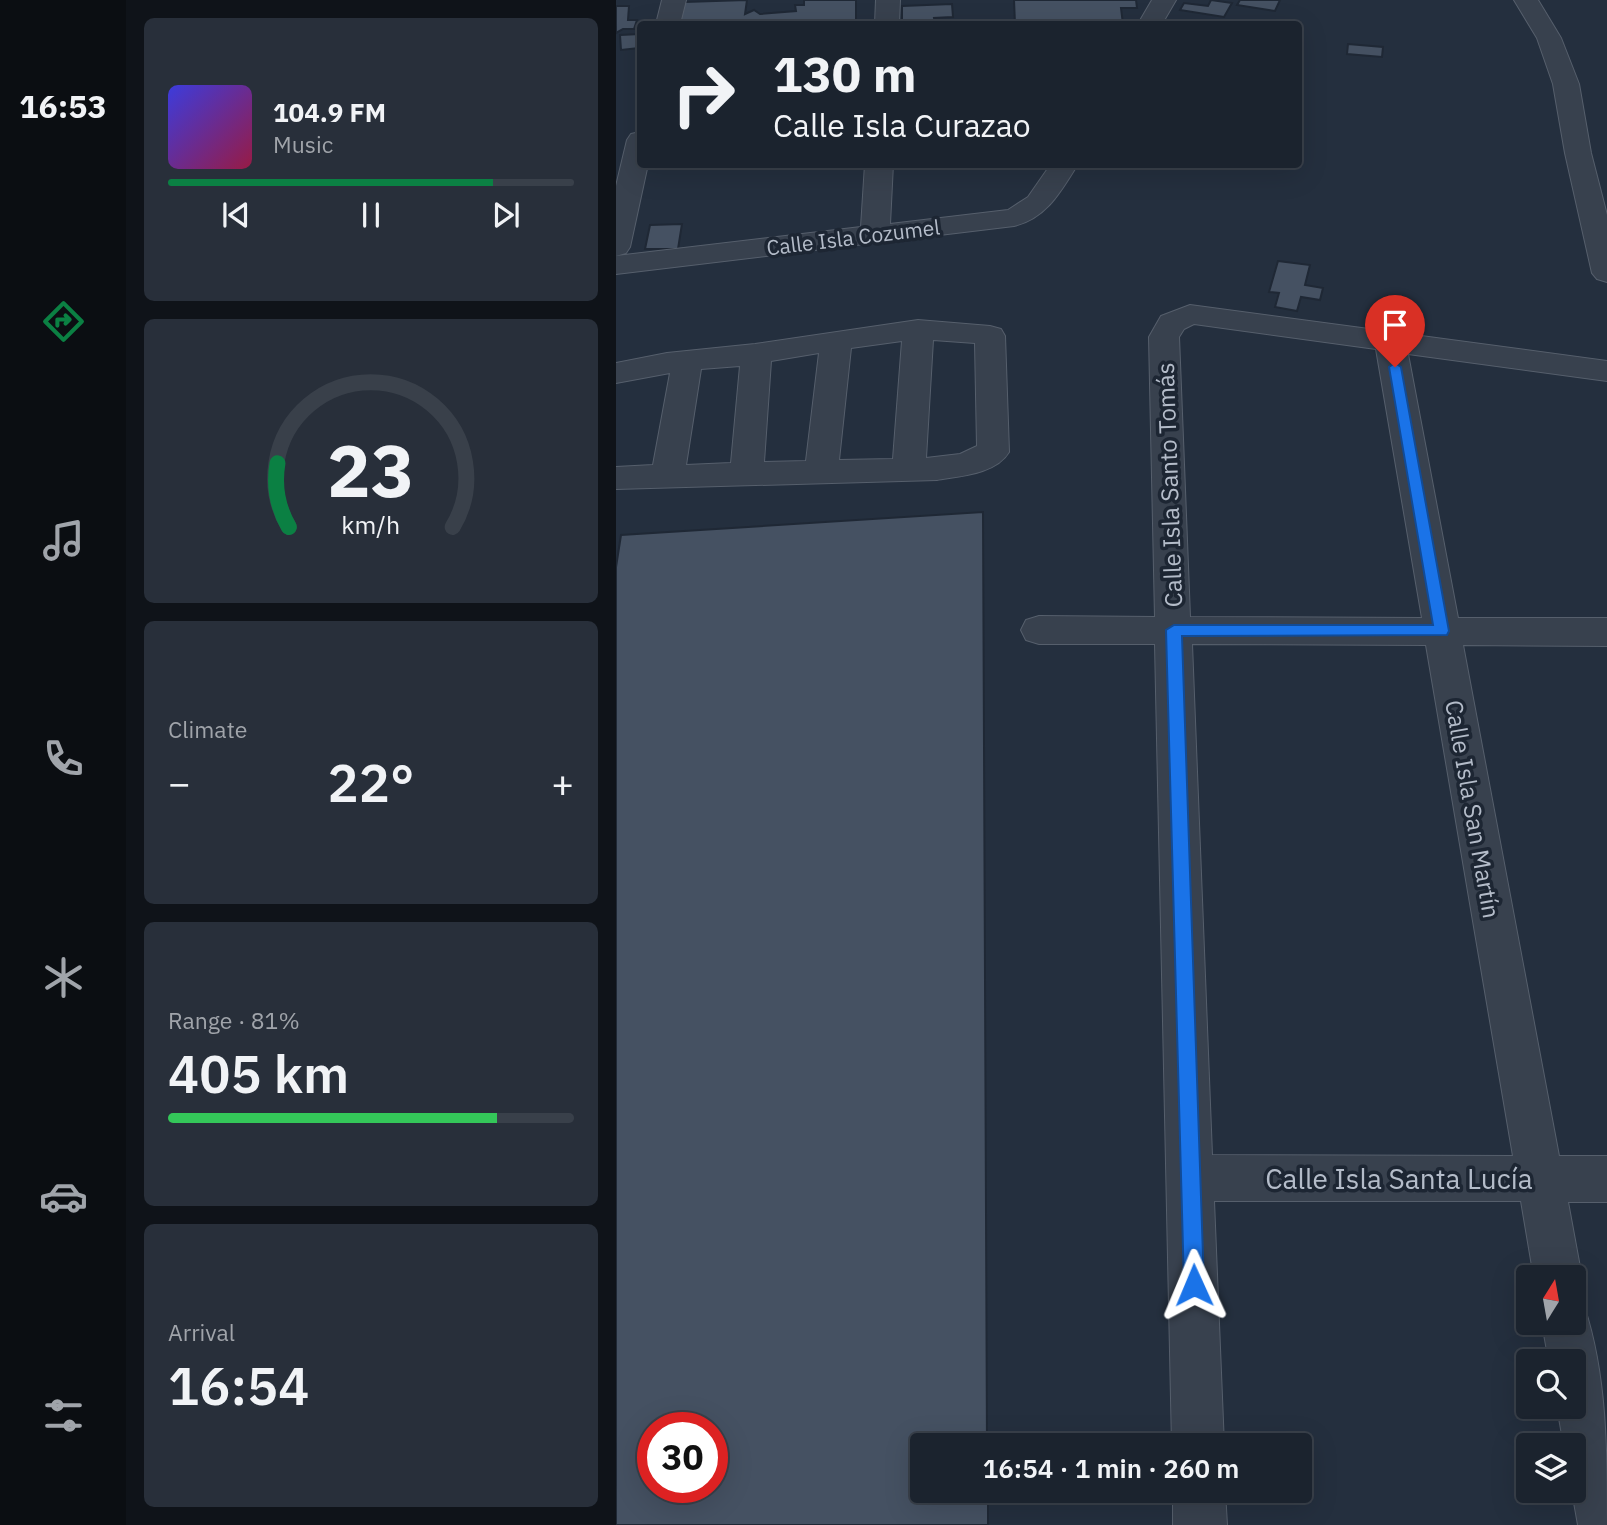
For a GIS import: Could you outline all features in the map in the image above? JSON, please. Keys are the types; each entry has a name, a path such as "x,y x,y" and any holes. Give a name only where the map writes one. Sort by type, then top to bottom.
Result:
{"street":[{"path":"669,21 674,0"},
{"path":"887,21 888,0"},
{"path":"1152,21 1164,0"},
{"path":"1525,0 1549,38 1566,84 1578,153 1607,273"},
{"path":"616,247 637,153"},
{"path":"875,235 879,168"},
{"name":"Calle Isla Cozumel","path":"616,265 1014,218 1039,204 1062,168"},
{"name":"Calle Isla Santo Tomás","path":"1198,1433 1164,337 1172,323 1190,314 1390,340"},
{"path":"909,470 918,330"},
{"path":"616,373 636,367 756,354 918,330 964,330 990,336 993,452 967,464 909,470 616,478"},
{"path":"1390,340 1607,371"},
{"name":"Calle Isla San Martín","path":"1390,340 1556,1265"},
{"path":"821,472 836,342"},
{"path":"747,475 756,354"},
{"path":"668,477 687,362"},
{"path":"1040,629 1607,632"},
{"name":"Calle Isla Santa Lucía","path":"1191,1178 1607,1179"},
{"path":"1569,1335 1605,1525"},
{"path":"1199,1503 1200,1525"}],"building":[{"path":"747,0 745,14 754,10 760,14 796,11 795,5 804,5 804,0 856,0 856,21 680,21 684,2"},
{"path":"1014,0 1136,0 1137,8 1121,8 1123,21 1015,21"},
{"path":"1211,0 1232,3 1224,17 1180,10 1184,3 1208,6"},
{"path":"1240,0 1280,0 1275,11 1237,5"},
{"path":"952,4 953,17 934,18 934,21 902,21 902,6"},
{"path":"616,6 629,6 628,20 637,20 634,29 623,29 616,33"},
{"path":"637,34 637,48 621,50 620,35"},
{"path":"1348,44 1383,47 1382,57 1347,54"},
{"path":"682,224 678,249 645,249 650,225"},
{"path":"1278,261 1310,265 1305,285 1323,288 1320,300 1301,297 1297,311 1275,307 1279,293 1269,292"},
{"path":"983,512 987,1433 910,1433 910,1503 988,1503 988,1525 616,1525 616,567 621,535"}],"route":[{"path":"1194,1285 1174,630 1441,631 1395,367"}]}
